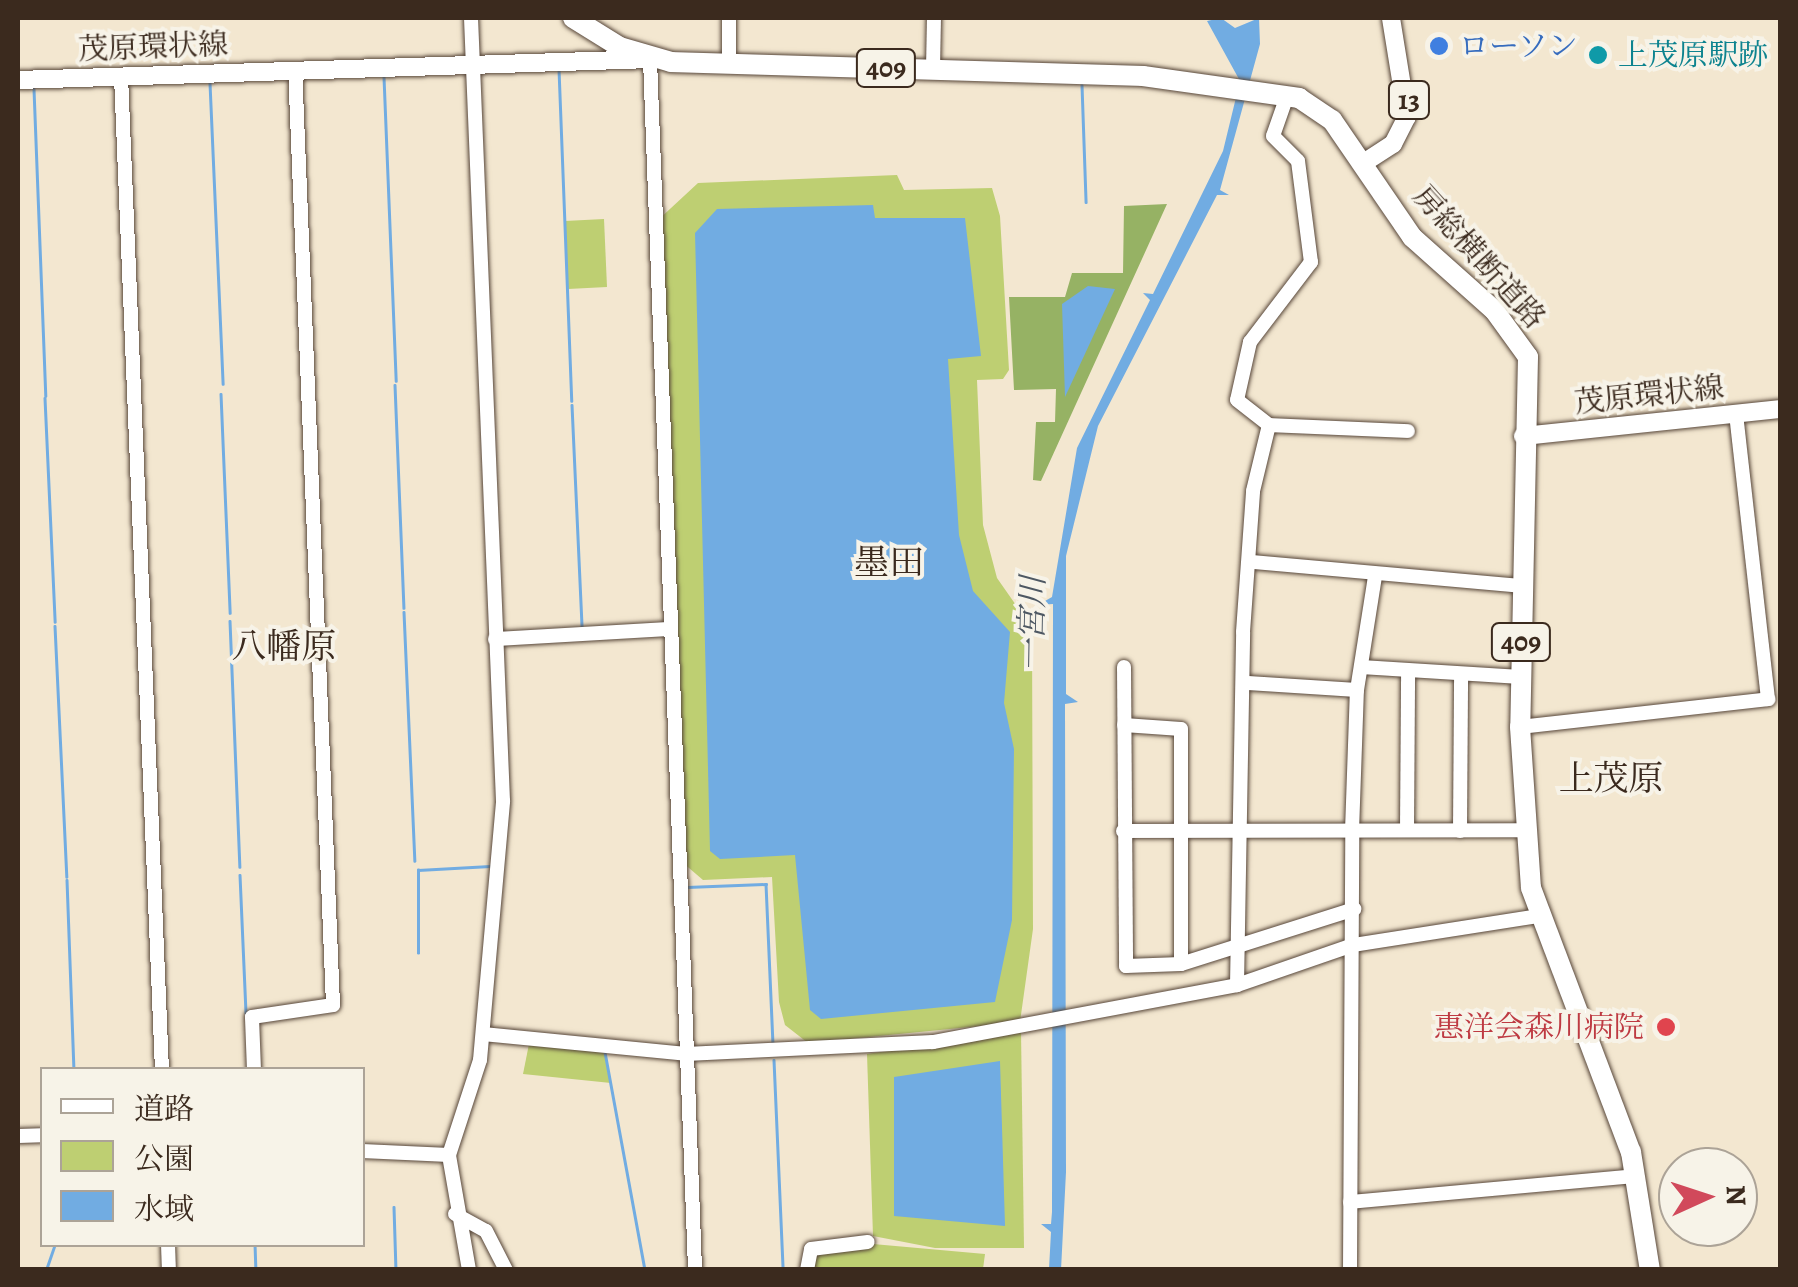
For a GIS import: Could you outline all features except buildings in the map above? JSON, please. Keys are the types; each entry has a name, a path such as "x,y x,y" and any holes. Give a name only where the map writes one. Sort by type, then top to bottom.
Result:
{"highway":[{"name":"房総横断道路","path":"573,18 650,59 1210,84 1286,96 1321,110 1412,237 1523,348 1531,383 1523,436 1520,727 1525,830 1539,916 1636,1176 1650,1270"}],"main road":[{"name":"13","path":"1362,164 1393,144 1407,117 1390,18"},
{"name":"茂原環状線","path":"18,80 650,59"},
{"name":"茂原環状線","path":"1523,436 1780,409"}],"street":[{"path":"468,1270 455,1214 449,1156 483,1034 502,801 471,18"},
{"path":"728,18 729,65"},
{"path":"933,69 934,18"},
{"path":"650,59 695,1270"},
{"path":"254,1067 252,1018 334,1005 295,69"},
{"path":"121,76 162,1067"},
{"path":"1286,96 1274,141 1298,162 1314,233 1308,276 1277,302 1240,374 1240,408 1269,425 1408,431"},
{"path":"1520,727 1768,699 1736,413"},
{"path":"1237,985 1238,725 1248,683 1243,632 1253,562 1253,491 1269,425"},
{"path":"1253,562 1375,576 1522,586"},
{"path":"1350,1270 1352,831 1357,690 1375,576"},
{"path":"495,638 670,629"},
{"path":"1124,667 1122,961 1132,970 1180,964 1354,909"},
{"path":"1361,667 1522,677"},
{"path":"1407,830 1408,672"},
{"path":"1460,831 1461,676"},
{"path":"1248,683 1357,690"},
{"path":"1124,725 1181,728 1180,964"},
{"path":"1123,831 1525,830"},
{"path":"483,1034 686,1054 861,1050 1092,1014 1237,985 1353,945 1539,916"},
{"path":"365,1151 449,1156"},
{"path":"1350,1202 1636,1176"},
{"path":"455,1214 486,1231 506,1270"},
{"path":"807,1270 812,1249 868,1242"}],"green space":[{"path":"897,175 904,190 992,188 1000,216 1009,370 1003,379 977,380 983,525 997,578 1032,628 1033,929 1020,1022 808,1043 785,1025 779,1002 772,877 703,880 682,862 657,221 698,183"},
{"path":"1167,204 1041,481 1033,480 1036,422 1055,422 1056,389 1014,390 1009,297 1065,297 1072,273 1123,273 1124,206"},
{"path":"604,219 607,287 568,289 565,221"},
{"path":"1021,1031 1024,1248 935,1248 873,1236 867,1054"},
{"path":"529,1044 605,1051 611,1083 523,1074"},
{"path":"873,1244 985,1254 983,1269 810,1270 812,1251"}],"water":[{"name":"一宮川","path":"1221,18 1235,28 1259,18 1260,44 1220,190 1229,195 1217,195 1098,426 1066,556 1066,694 1078,702 1065,704 1066,1172 1061,1270 1049,1269 1051,1232 1041,1224 1051,1224 1052,1212 1053,604 1038,605 1052,597 1077,448 1150,300 1143,293 1153,294 1223,151 1240,81 1207,21"},
{"path":"873,205 875,218 965,218 981,356 948,359 959,535 973,591 1010,632 1004,703 1014,749 1012,920 995,1002 821,1019 810,1010 795,855 720,859 710,851 695,233 717,209"},
{"path":"1088,286 1115,289 1065,397 1062,304"},
{"path":"1000,1061 1005,1226 894,1216 894,1077"}],"waterway":[{"path":"559,69 572,401"},
{"path":"384,77 396,381"},
{"path":"210,83 223,384"},
{"path":"1082,85 1086,202"},
{"path":"34,89 46,396"},
{"path":"395,385 404,608"},
{"path":"221,394 230,613"},
{"path":"45,398 55,622"},
{"path":"572,405 582,628"},
{"path":"404,612 415,861"},
{"path":"230,621 240,867"},
{"path":"55,626 67,877"},
{"path":"418,953 418,870 490,866"},
{"path":"240,875 246,1013"},
{"path":"67,880 74,1067"},
{"path":"687,887 766,884 773,1042"},
{"path":"605,1052 645,1270"},
{"path":"774,1060 783,1270"},
{"path":"394,1207 396,1270"},
{"path":"46,1270 54,1247"},
{"path":"255,1247 256,1270"}],"place":[{"name":"ローソン","path":"1439,46"},
{"name":"上茂原駅跡","path":"1598,55"},
{"name":"惠洋会森川病院","path":"1666,1027"}],"district":[{"name":"墨田","path":"889,562"},
{"name":"八幡原","path":"284,646"},
{"name":"上茂原","path":"1611,778"}]}
